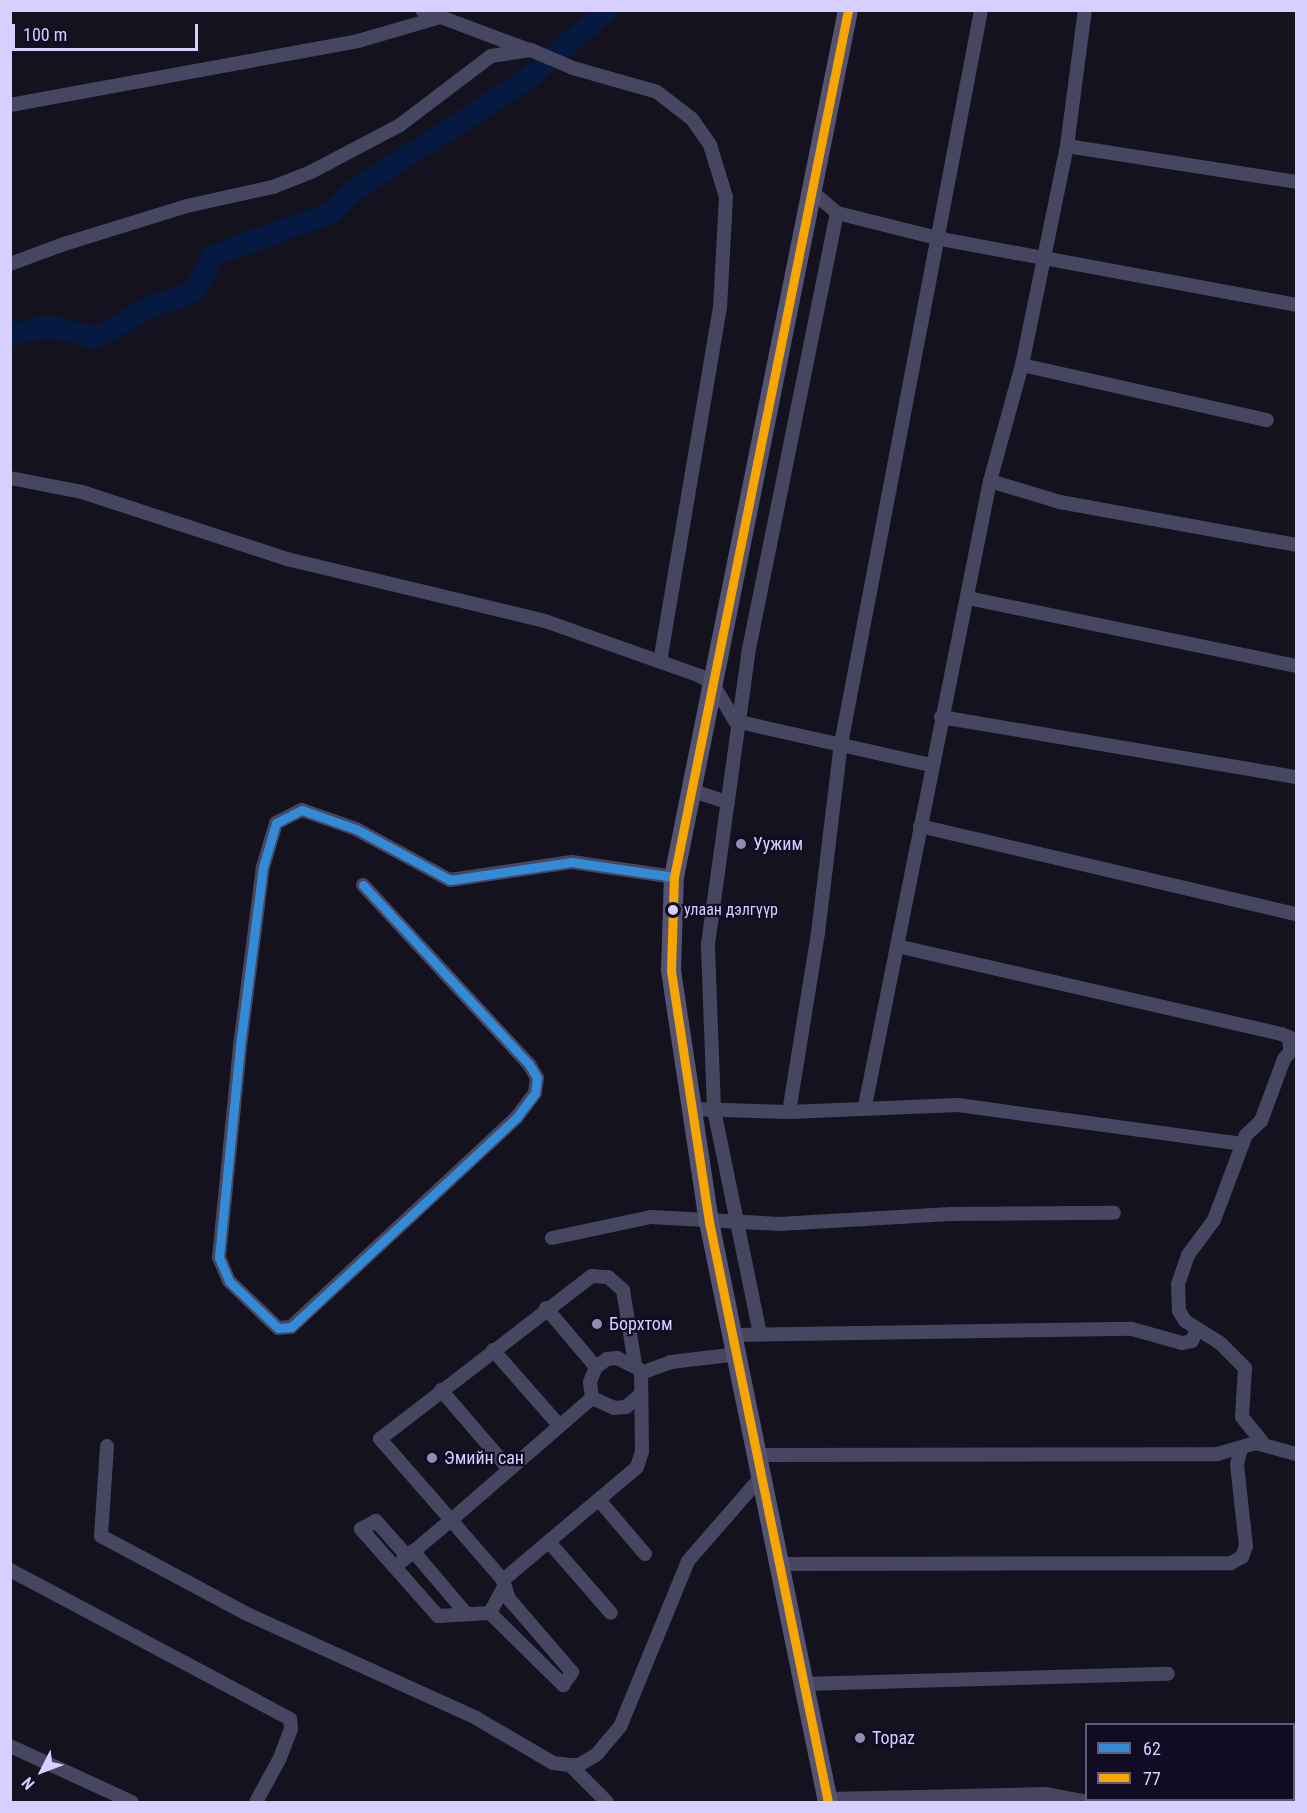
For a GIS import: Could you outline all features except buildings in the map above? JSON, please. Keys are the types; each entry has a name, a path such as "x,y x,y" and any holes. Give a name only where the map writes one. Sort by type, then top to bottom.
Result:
{"main road":[{"path":"828,1801 803,1684 783,1564 762,1476 739,1354 709,1222 671,970 674,877 690,790 848,10"}],"street":[{"path":"422,10 437,18 532,51 573,68 657,92 679,106 710,146 726,197 720,307 660,660"},
{"path":"789,1112 818,933 841,744 941,238 981,10"},
{"path":"864,1106 990,481 1023,365 1045,256 1067,146 1085,10"},
{"path":"10,105 358,41 437,18"},
{"path":"10,264 75,240 187,206 273,187 311,172 400,125 491,56 532,51"},
{"path":"1067,146 1296,182"},
{"path":"810,190 837,213 941,238 1296,305"},
{"path":"760,1334 714,1110 708,944 749,649 837,213"},
{"path":"1023,365 1267,420"},
{"path":"10,478 82,492 287,559 545,621 660,660 713,684 739,722 931,765"},
{"path":"990,481 1060,502 1296,545"},
{"path":"968,598 1296,666"},
{"path":"941,717 1296,777"},
{"path":"690,790 728,802"},
{"path":"363,885 528,1064 537,1078 535,1093 516,1118 291,1327 278,1328 229,1281 219,1257 241,1035 263,867 276,823 302,810 356,829 450,880 572,862 674,877"},
{"path":"920,826 1296,914"},
{"path":"897,946 1289,1036 1293,1047 1265,1113 1242,1144 1214,1220 1179,1276 1179,1311 1196,1331 1220,1343 1245,1368 1242,1417 1263,1443 1296,1454"},
{"path":"691,1109 789,1112 864,1106 999,1108 1242,1144"},
{"path":"552,1238 651,1217 738,1223 1114,1213"},
{"path":"465,1612 376,1521 364,1524 361,1529 438,1616 447,1618 465,1612 490,1613 559,1684 573,1677 503,1585 451,1520 380,1439 580,1281 608,1277 623,1290 638,1368 640,1461 503,1585 490,1613"},
{"path":"546,1308 596,1367"},
{"path":"735,1335 1132,1329 1187,1343 1196,1331"},
{"path":"493,1350 559,1425"},
{"path":"592,1398 590,1382 596,1367 617,1358 638,1368 739,1354"},
{"path":"441,1390 509,1469"},
{"path":"592,1398 620,1408 640,1395"},
{"path":"395,1567 592,1398"},
{"path":"758,1455 1198,1454 1241,1449 1263,1443"},
{"path":"107,1446 100,1536 245,1613 476,1718 553,1763 570,1766 579,1765 597,1754 620,1727 688,1561 762,1476"},
{"path":"783,1564 1232,1563 1242,1557 1246,1546 1237,1464 1241,1449"},
{"path":"599,1500 645,1554"},
{"path":"549,1542 611,1613"},
{"path":"10,1570 290,1719 291,1729 280,1758 256,1803"},
{"path":"803,1684 1168,1674"},
{"path":"10,1746 132,1803"},
{"path":"570,1766 607,1803"},
{"path":"828,1801 1045,1794 1090,1802"}],"waterway":[{"path":"10,335 48,326 95,338 152,306 194,292 214,255 331,213 352,192 531,76 607,10"}],"transit line":[{"name":"77","path":"828,1802 709,1222 671,970 674,877 848,10"},
{"name":"62","path":"363,885 529,1064 537,1078 535,1093 516,1118 291,1327 278,1328 229,1281 219,1257 240,1046 263,867 276,823 302,810 356,829 450,880 572,862 674,877"}],"place":[{"name":"Уужим","path":"741,844"},
{"name":"улаан дэлгүүр","path":"673,910"},
{"name":"Борхтом","path":"597,1324"},
{"name":"Эмийн сан","path":"432,1458"},
{"name":"Topaz","path":"860,1738"}]}
